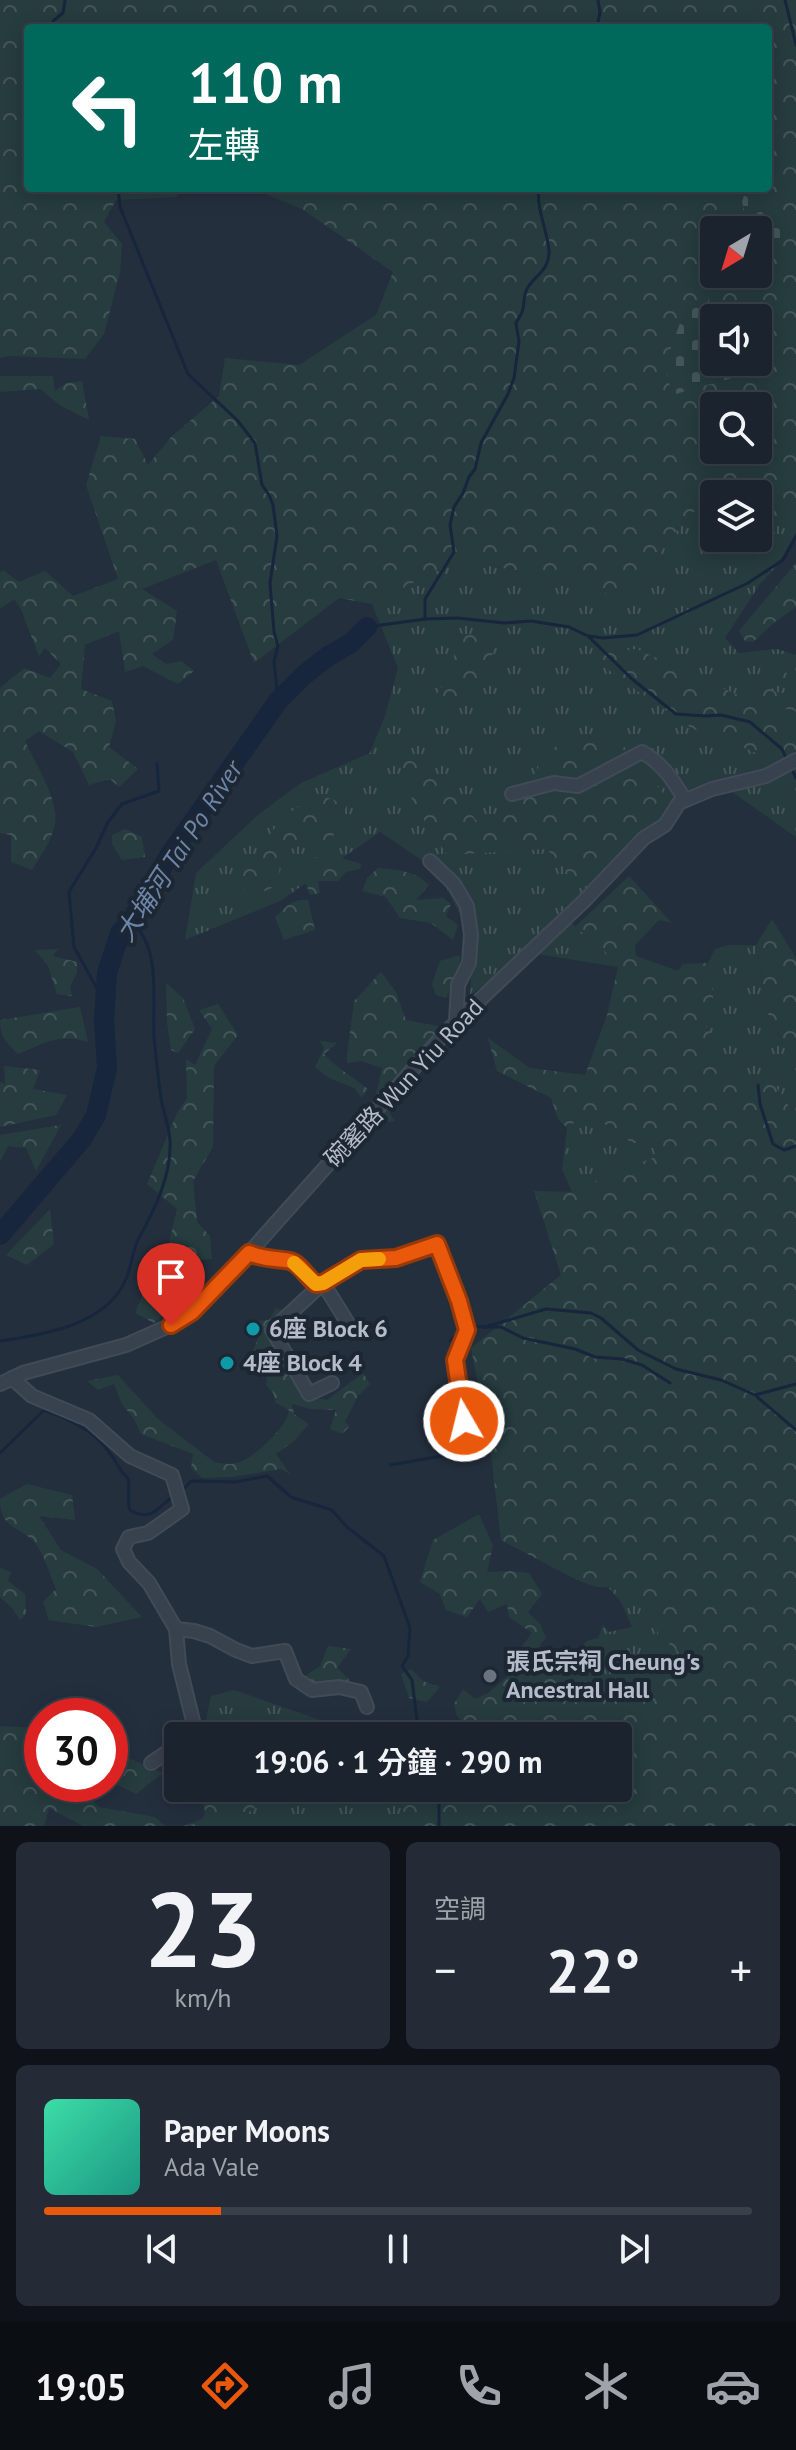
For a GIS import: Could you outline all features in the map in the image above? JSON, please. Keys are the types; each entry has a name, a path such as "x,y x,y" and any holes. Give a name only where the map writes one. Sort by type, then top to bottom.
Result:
{"street":[{"path":"512,794 554,783 578,786 642,752 657,761 671,776 685,800"},
{"name":"碗窰路 Wun Yiu Road","path":"0,1384 126,1345 192,1312 249,1253 456,1022 584,901 644,838 665,825 679,803 712,789 766,776 796,760"},
{"path":"430,861 454,884 467,906 471,935 469,963 458,985 456,1022"},
{"path":"332,1383 309,1394 272,1330 323,1283 361,1260 396,1258 437,1244 465,1325 455,1360 464,1421"},
{"path":"249,1253 290,1261 299,1266 312,1282 323,1283"},
{"path":"323,1283 349,1325"},
{"path":"12,1378 32,1396 89,1420 130,1456 172,1475 182,1509 148,1533 129,1537 123,1549 129,1562 149,1583 176,1629 179,1664 193,1722"},
{"path":"176,1629 210,1636 252,1656 285,1651 296,1679 312,1690 339,1687 361,1692 367,1707"},
{"path":"151,1763 164,1754"}],"green space":[{"path":"0,0 796,0 796,521 780,513 772,521 772,480 700,480 700,506 668,540 647,576 623,600 574,581 458,560 372,604 339,598 254,663 216,560 142,589 177,611 173,640 152,654 166,664 181,661 194,671 178,684 143,666 125,672 119,631 85,645 81,689 112,701 116,721 109,747 138,769 119,787 110,779 89,785 73,752 39,731 25,741 50,793 56,815 51,836 32,870 11,862 11,835 0,833 0,688 24,668 50,678 61,664 45,648 39,656 14,599 0,609 0,573 3,570 19,582 45,571 73,596 118,579 86,485 101,436 135,439 148,465 171,437 219,396 225,358 299,365 376,315 393,272 302,209 260,192 772,192 772,24 24,24 24,192 179,192 177,197 116,200 104,222 122,244 120,272 104,334 85,359 0,358"},
{"path":"745,192 750,192 788,224 777,250 772,252 772,216 746,216 742,202"},
{"path":"708,298 710,304 700,304 700,376 732,378 672,395 665,364 684,312"},
{"path":"0,376 53,376 55,391 66,383 82,381 89,420 61,406 40,389 0,392"},
{"path":"796,492 796,533 777,566 760,584 725,638 739,653 777,649 796,655 796,837 725,787 685,804 615,874 561,912 600,946 635,945 618,967 531,953 470,995 473,941 438,871 380,832 280,901 185,940 196,873 259,814 301,783 370,753 385,716 398,668 372,604 458,560 574,581 623,600 647,576 668,540 700,506 700,552 772,552 772,520"},
{"path":"796,563 796,607 753,642 745,641 739,631"},
{"path":"456,633 494,637 490,677 449,711 433,699 453,671"},
{"path":"637,649 740,696 796,729 796,760 766,758 693,729 588,654"},
{"path":"760,661 787,673 784,681 772,684 772,691 796,696 796,712 774,708 757,699 761,679"},
{"path":"612,732 664,794 621,846 576,883 547,849 447,855 413,803 399,754 443,777 479,824 517,811 547,749"},
{"path":"315,793 347,805 324,857 335,856 361,864 360,869 346,872 338,881 318,881 320,893 310,895 302,873 287,865 294,853 303,858 323,857 306,844 281,852 278,885 245,900 241,873 280,821"},
{"path":"125,829 142,837 145,857 122,860 112,844 112,835"},
{"path":"378,868 418,876 429,885 416,900 443,898 451,904 446,916 458,925 453,940 431,923 400,918 386,897 362,891 367,878"},
{"path":"629,876 672,923 659,920 635,945 636,956 678,971 683,964 708,963 715,1010 704,1024 715,1038 729,1075 773,1083 796,1116 796,1826 415,1826 396,1802 632,1802 632,1722 462,1722 457,1716 454,1704 463,1689 475,1699 488,1693 507,1677 512,1659 532,1633 509,1617 507,1604 488,1612 480,1599 467,1617 446,1610 440,1594 420,1582 433,1540 479,1514 493,1546 487,1572 529,1573 542,1594 528,1612 540,1624 546,1638 540,1645 541,1658 615,1700 648,1681 684,1666 681,1654 659,1635 643,1599 577,1580 501,1540 490,1446 471,1348 561,1275 534,1191 572,1192 658,1156 654,1143 632,1143 603,1123 579,1119 567,1128 558,1119 551,1098 497,1071 488,1038 530,1068 585,1075 607,1015 618,967 600,946 575,927"},
{"path":"308,900 315,930 284,940 275,917 289,904"},
{"path":"772,919 796,958 796,1065 769,1018 756,945"},
{"path":"729,945 756,945 769,1018 796,1065 796,1116 773,1083 729,1076 715,1038 704,1024 715,1010 708,963 715,949"},
{"path":"58,949 53,956 77,962 77,973 70,986 72,996 57,994 48,966 35,950"},
{"path":"460,955 460,969 446,998 436,995 432,984 440,961"},
{"path":"381,972 396,992 406,1020 443,1027 400,1091 402,1100 389,1107 395,1121 373,1124 364,1114 377,1091 382,1068 361,1061 347,1063 347,1055 354,1001"},
{"path":"166,983 183,998 195,1029 178,1053 171,1050"},
{"path":"218,1004 238,1035 214,1066 213,1147 193,1181 197,1222 210,1236 212,1259 186,1261 176,1304 154,1323 135,1313 144,1292 157,1276 177,1209 147,1184 177,1113 187,1098 186,1059 195,1065 212,1029 199,1010"},
{"path":"80,1007 88,1042 60,1039 18,1054 7,1042 0,1026 0,1020"},
{"path":"320,1041 337,1043 324,1054 368,1089 362,1098 354,1088 329,1078 315,1067 324,1048"},
{"path":"4,1066 40,1070 33,1089 67,1095 56,1115 0,1127 0,1082 5,1084"},
{"path":"579,1119 603,1123 632,1143 654,1142 658,1157 572,1192 562,1169 567,1128"},
{"path":"61,1125 36,1171 26,1148 8,1146 0,1162 0,1135"},
{"path":"50,1209 54,1244 27,1265 6,1255"},
{"path":"276,1308 283,1311 282,1317 268,1330 275,1355 305,1396 327,1400 363,1373 370,1384 358,1396 345,1422 350,1426 342,1434 330,1429 336,1410 310,1409 292,1404 294,1414 309,1424 294,1441 276,1454 290,1474 281,1469 232,1477 202,1478 191,1468 193,1454 141,1434 122,1404 114,1384 98,1390 87,1381 118,1375 158,1419 214,1462 240,1462 270,1440 283,1424 289,1410 276,1403 266,1385 267,1374 262,1359 251,1357 262,1327 258,1321 269,1320"},
{"path":"27,1484 72,1495 75,1520 39,1516 61,1550 97,1569 142,1617 96,1627 49,1620 43,1602 56,1589 43,1557 32,1540 8,1523 1,1510 0,1499"},
{"path":"0,1568 11,1572 8,1581 25,1594 26,1614 20,1620 0,1597"},
{"path":"608,1587 643,1599 659,1634 681,1654 684,1667 648,1681 615,1700 560,1667 587,1641 598,1638 603,1625 609,1632 632,1627 621,1602"},
{"path":"328,1646 351,1649 337,1668 349,1679 346,1694 331,1696 305,1676 320,1666"},
{"path":"411,1669 423,1681 440,1687 427,1702 409,1698 401,1674"},
{"path":"234,1690 326,1722 205,1722 211,1696"},
{"path":"0,1726 24,1727 24,1802 94,1802 99,1807 155,1817 165,1826 83,1826 49,1808 44,1826 0,1826"},
{"path":"128,1758 163,1773 136,1794 128,1790"},
{"path":"202,1802 260,1802 230,1822 181,1826 202,1823 205,1811"},
{"path":"216,1802 396,1802 415,1826 183,1826 216,1814"}],"waterway":[{"path":"54,24 53,21 63,13 65,0"},
{"path":"598,0 598,24"},
{"path":"785,0 796,45"},
{"path":"118,192 120,207 188,374 237,420 255,443 262,485 273,505 277,536 270,583 278,646 274,661 278,701"},
{"path":"425,619 425,599 454,552 450,525 454,507 475,469 481,443 514,378 519,341 516,323 522,312 525,293 549,257 539,192"},
{"path":"589,636 637,635 748,583 783,560 796,536"},
{"path":"367,627 458,618 504,623 531,621 569,627 588,636 632,679 676,714 721,715 750,722 782,749 787,760"},
{"name":"大埔河 Tai Po River","path":"0,1235 82,1139 96,1115 107,1068 104,1020 107,973 120,933 131,921 169,856 278,701 304,675 351,643 367,627"},
{"path":"104,1001 74,947 69,892 108,822 122,804 159,791 157,764"},
{"path":"791,767 796,778"},
{"path":"0,1341 72,1325 89,1317 117,1295 165,1178 170,1140 156,1060 153,975 147,945 131,921"},
{"path":"758,1085 760,1104 773,1144 784,1150 796,1146"},
{"path":"471,1326 485,1327 546,1309 591,1313 638,1350 676,1369 721,1380 755,1395 796,1384"},
{"path":"485,1327 501,1327 523,1338 575,1349 595,1357 622,1359 642,1365 670,1383"},
{"path":"450,1341 461,1330"},
{"path":"756,1396 796,1430"},
{"path":"0,1453 44,1410 79,1425 105,1447 128,1479 130,1510 149,1514 175,1495"},
{"path":"390,1465 442,1456 452,1446 460,1422"},
{"path":"182,1491 191,1481 235,1482 267,1476 291,1497 332,1510 347,1527 384,1556 410,1628 408,1656 402,1666 412,1680 417,1722"},
{"path":"439,1802 439,1826"}],"slow traffic":[{"path":"294,1263 316,1284 323,1283 361,1260 379,1259"}],"place":[{"name":"6座 Block 6","path":"253,1329"},
{"name":"4座 Block 4","path":"227,1363"},
{"name":"張氏宗祠 Cheung's Ancestral Hall","path":"490,1676"}],"route":[{"path":"171,1325 192,1312 249,1253 290,1261 316,1284 323,1283 361,1260 396,1258 437,1244 467,1330 455,1360 464,1421"}]}
